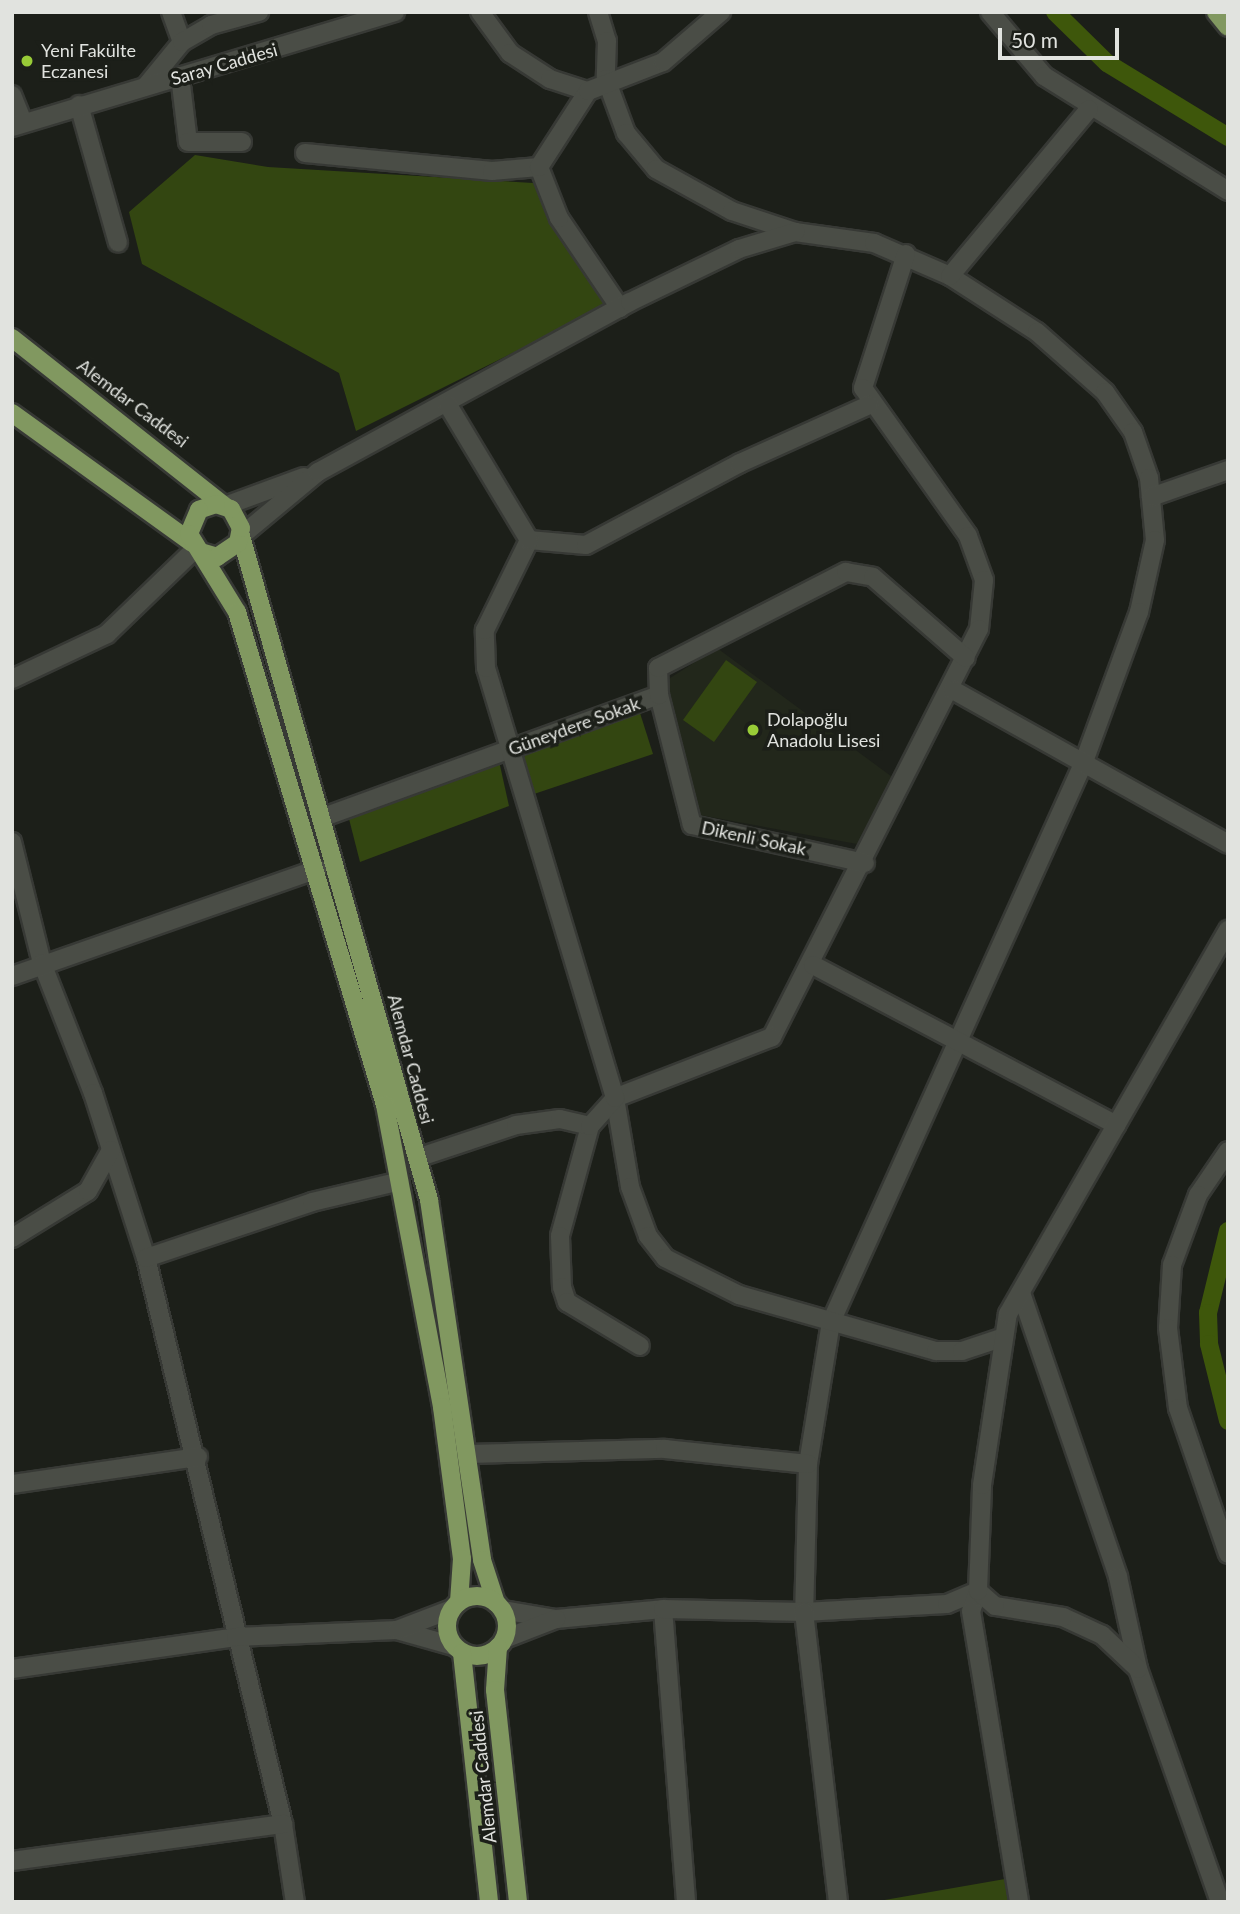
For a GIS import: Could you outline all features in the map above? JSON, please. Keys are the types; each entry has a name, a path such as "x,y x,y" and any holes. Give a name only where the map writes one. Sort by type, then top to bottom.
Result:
{"main road":[{"path":"1216,12 1228,27"},
{"name":"Alemdar Caddesi","path":"12,338 225,506"},
{"name":"Alemdar Caddesi","path":"12,412 196,548 237,612 318,869 385,1105 442,1407 462,1559 455,1606"},
{"path":"207,505 225,506 236,514 241,536 225,555 196,548 193,517 207,505"},
{"name":"Alemdar Caddesi","path":"241,536 417,1158 469,1454 482,1560 499,1606"},
{"path":"477,1596 499,1606 501,1643 481,1656 458,1649 447,1628 455,1606 477,1596"},
{"name":"Alemdar Caddesi","path":"501,1643 495,1690 518,1902"},
{"name":"Alemdar Caddesi","path":"458,1649 489,1902"}],"street":[{"path":"172,12 183,43"},
{"path":"146,86 183,43 211,25 259,12"},
{"name":"Saray Caddesi","path":"18,125 395,12"},
{"path":"480,12 510,53 550,79 588,91"},
{"path":"598,12 607,41 606,79 626,133 656,169 732,211 795,232 906,254 950,276 1037,332 1105,392 1133,432 1151,497 1155,540 1139,612 1083,764 831,1322 808,1464 804,1612 838,1902"},
{"path":"539,167 588,91 606,79 624,79 663,62 721,12"},
{"path":"990,12 1044,76 1089,109 1228,191"},
{"path":"180,76 188,142 242,142"},
{"path":"12,95 18,125"},
{"path":"79,105 118,243"},
{"path":"950,276 1089,109"},
{"path":"305,153 492,171 539,167"},
{"path":"539,167 559,218 620,308"},
{"path":"225,506 318,472 448,405 620,308 739,249 795,232"},
{"path":"640,1346 567,1302 562,1287 560,1236 590,1126 615,1098 772,1037 813,965 953,690 967,658 984,604 980,562 943,498 869,405 863,388 906,254"},
{"path":"448,405 529,540"},
{"path":"529,540 586,545 740,463 869,405"},
{"path":"1151,497 1228,470"},
{"path":"241,536 318,472"},
{"path":"529,540 485,630 485,668 615,1098 630,1186 648,1237 665,1258 739,1295 831,1322 936,1350 962,1351 1004,1337"},
{"path":"12,679 107,634 196,548"},
{"name":"Güneydere Sokak","path":"321,818 659,695 658,668 846,572 873,577 914,619 967,658"},
{"path":"953,690 1228,844"},
{"name":"Dikenli Sokak","path":"659,695 692,825 865,863"},
{"path":"12,842 20,911 111,1150 146,1258 198,1457 236,1637 283,1824 295,1902"},
{"path":"12,976 42,963 122,943 318,869"},
{"path":"1018,1902 971,1611 978,1591 982,1485 1004,1337 1021,1293 1228,930"},
{"path":"813,965 1116,1125"},
{"path":"417,1158 516,1125 560,1119 590,1126"},
{"path":"12,1238 88,1191 111,1150"},
{"path":"1228,1151 1198,1195 1172,1265 1168,1328 1178,1408 1228,1554"},
{"path":"146,1258 312,1202 400,1181"},
{"path":"1021,1293 1118,1577 1138,1669 1220,1902"},
{"path":"469,1454 665,1449 808,1464"},
{"path":"12,1484 198,1457"},
{"path":"978,1591 995,1606 1063,1618 1102,1635 1138,1669"},
{"path":"499,1606 556,1619 663,1609 804,1612 947,1604 978,1591"},
{"path":"397,1630 455,1606"},
{"path":"663,1609 686,1902"},
{"path":"501,1643 556,1619"},
{"path":"12,1669 236,1637 397,1630 458,1649"},
{"path":"12,1861 283,1824"}],"shaded area":[{"name":"Dolapoğlu Anadolu Lisesi","path":"717,648 895,779 857,844 700,815 667,680"}],"green space":[{"path":"195,155 268,167 533,183 607,306 356,431 339,373 142,264 129,212"},
{"path":"726,660 757,682 714,742 683,720"},
{"path":"640,713 653,754 534,794 520,753"},
{"path":"499,761 509,806 360,862 348,815"},
{"path":"1005,1879 1009,1902 873,1902"}],"waterway":[{"path":"1055,12 1107,63 1228,137"},
{"path":"1228,1231 1208,1313 1209,1344 1228,1421"}],"place":[{"name":"Yeni Fakülte Eczanesi","path":"27,61"},
{"name":"Dolapoğlu Anadolu Lisesi","path":"753,730"}]}
